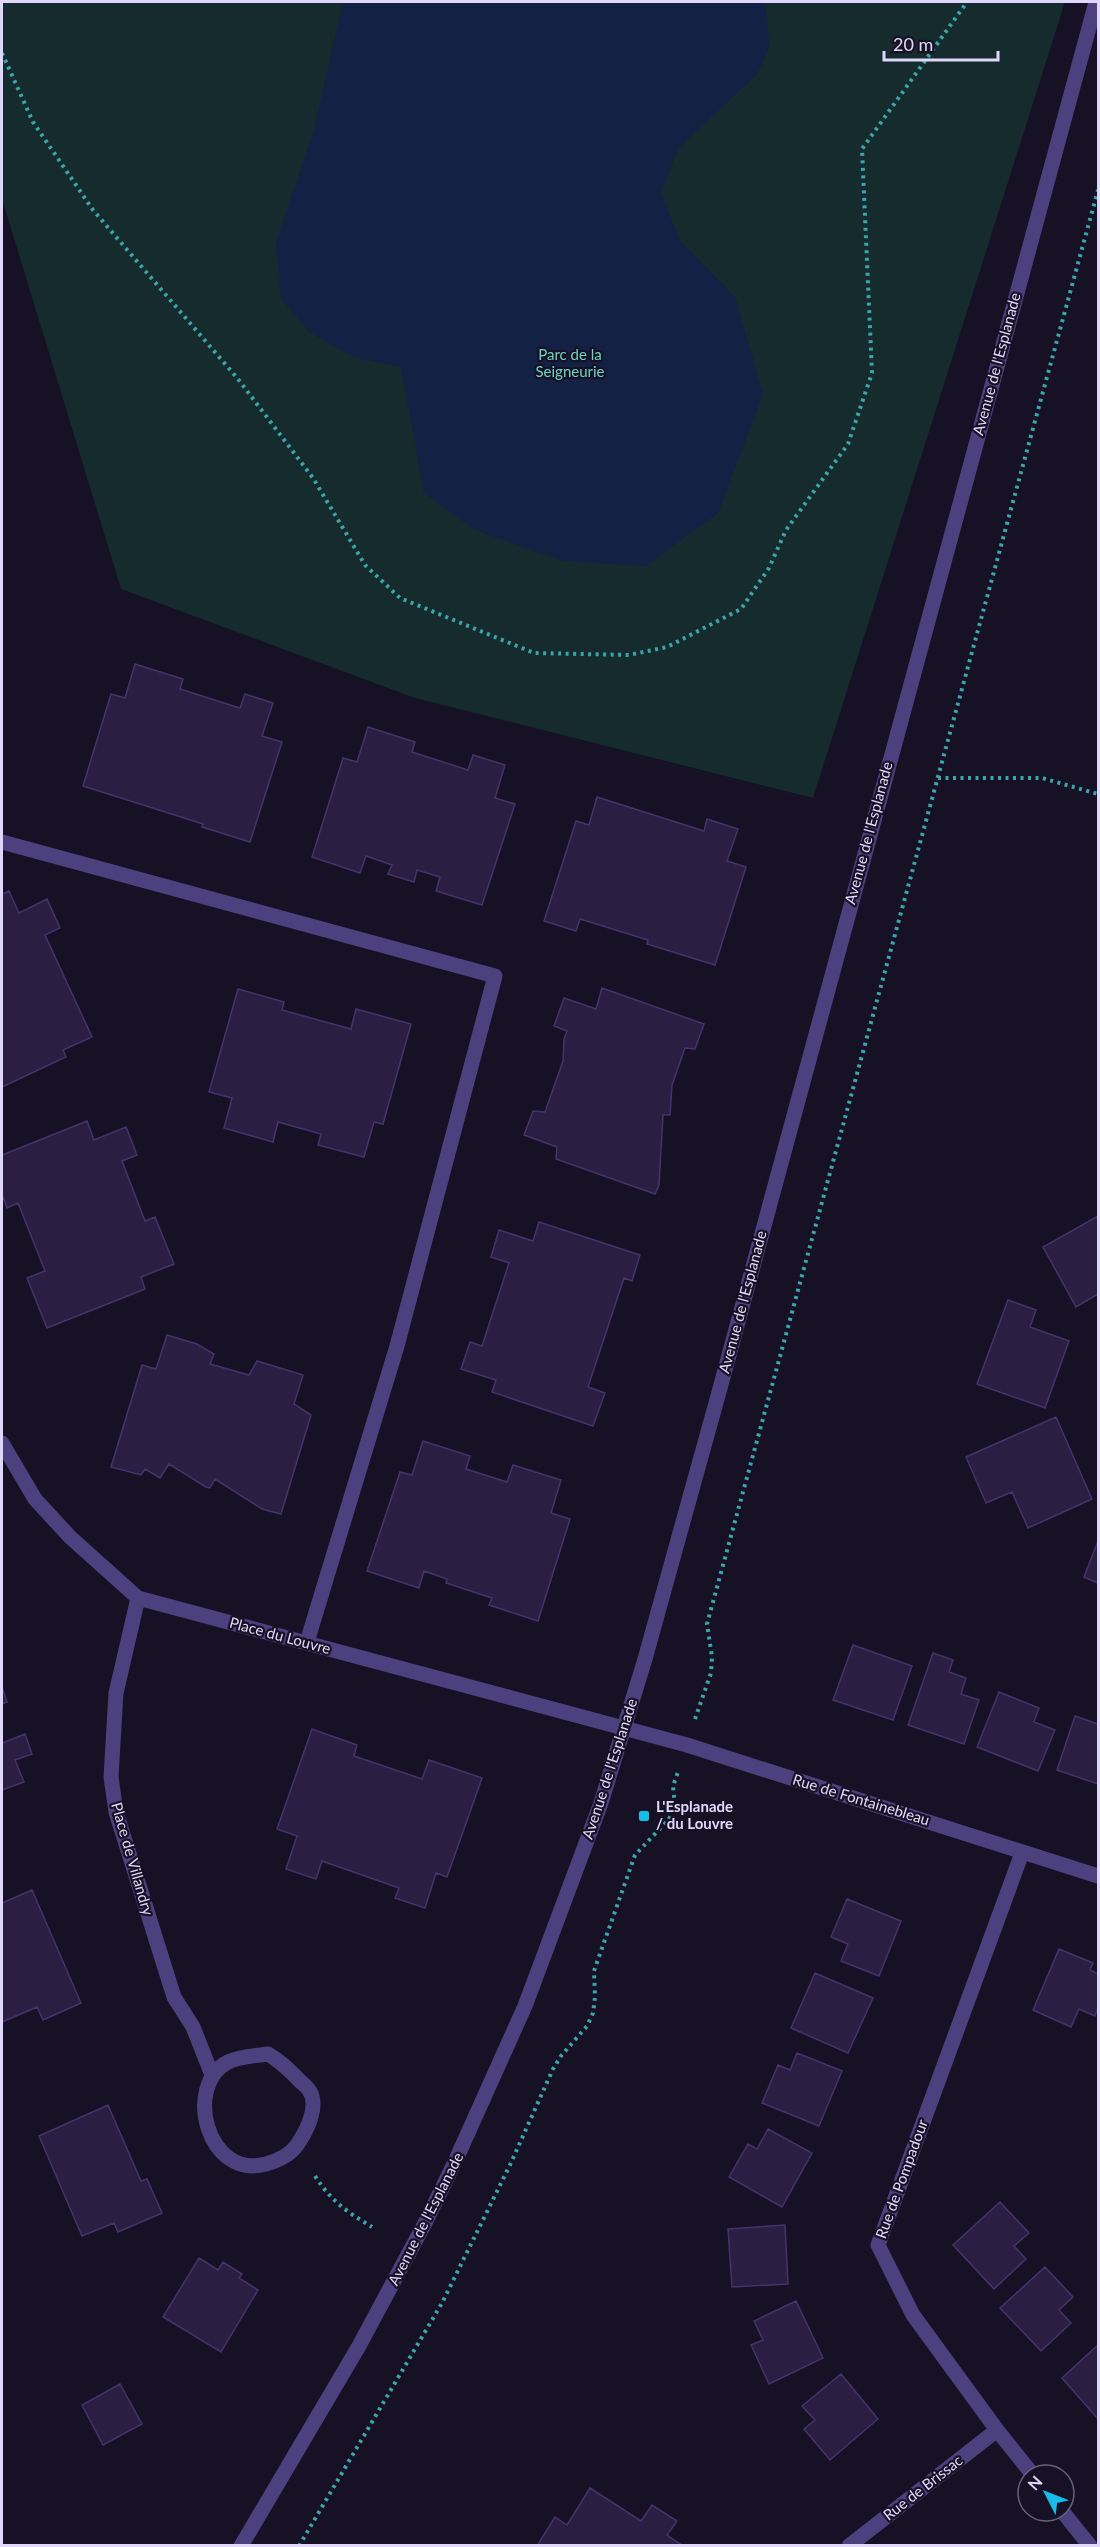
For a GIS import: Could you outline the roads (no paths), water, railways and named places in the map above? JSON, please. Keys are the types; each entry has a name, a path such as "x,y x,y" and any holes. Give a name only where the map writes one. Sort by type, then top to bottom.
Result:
{"street":[{"name":"Avenue de l'Esplanade","path":"241,2546 396,2280 454,2164 502,2060 541,1965 601,1803 645,1659 723,1381 1096,2"},
{"path":"2,842 495,976 397,1346 307,1642"},
{"name":"Place du Louvre","path":"2,1443 35,1499 70,1537 138,1598 623,1729"},
{"name":"Place de Villandry","path":"138,1598 116,1693 111,1777 116,1812 174,1997 193,2027 212,2075"},
{"name":"Rue de Fontainebleau","path":"623,1729 687,1745 1098,1876"},
{"name":"Rue de Pompadour","path":"1022,1853 878,2245 913,2315 1023,2463"},
{"path":"268,2054 285,2064 311,2091 312,2113 306,2132 293,2150 275,2161 258,2166 241,2164 228,2157 215,2145 207,2130 204,2114 212,2075 227,2063 243,2057 268,2054"},
{"name":"Rue de Brissac","path":"849,2546 997,2430"},
{"path":"1072,2523 1090,2546"}],"water":[{"path":"343,2 765,2 770,45 757,74 678,149 661,194 680,241 735,297 763,394 718,513 646,566 564,561 475,530 424,493 401,367 353,357 308,331 281,298 276,242 315,126"}],"place":[{"name":"L'Esplanade / du Louvre","path":"644,1816"}],"park label":[{"name":"Parc de la Seigneurie","path":"570,364"}]}
